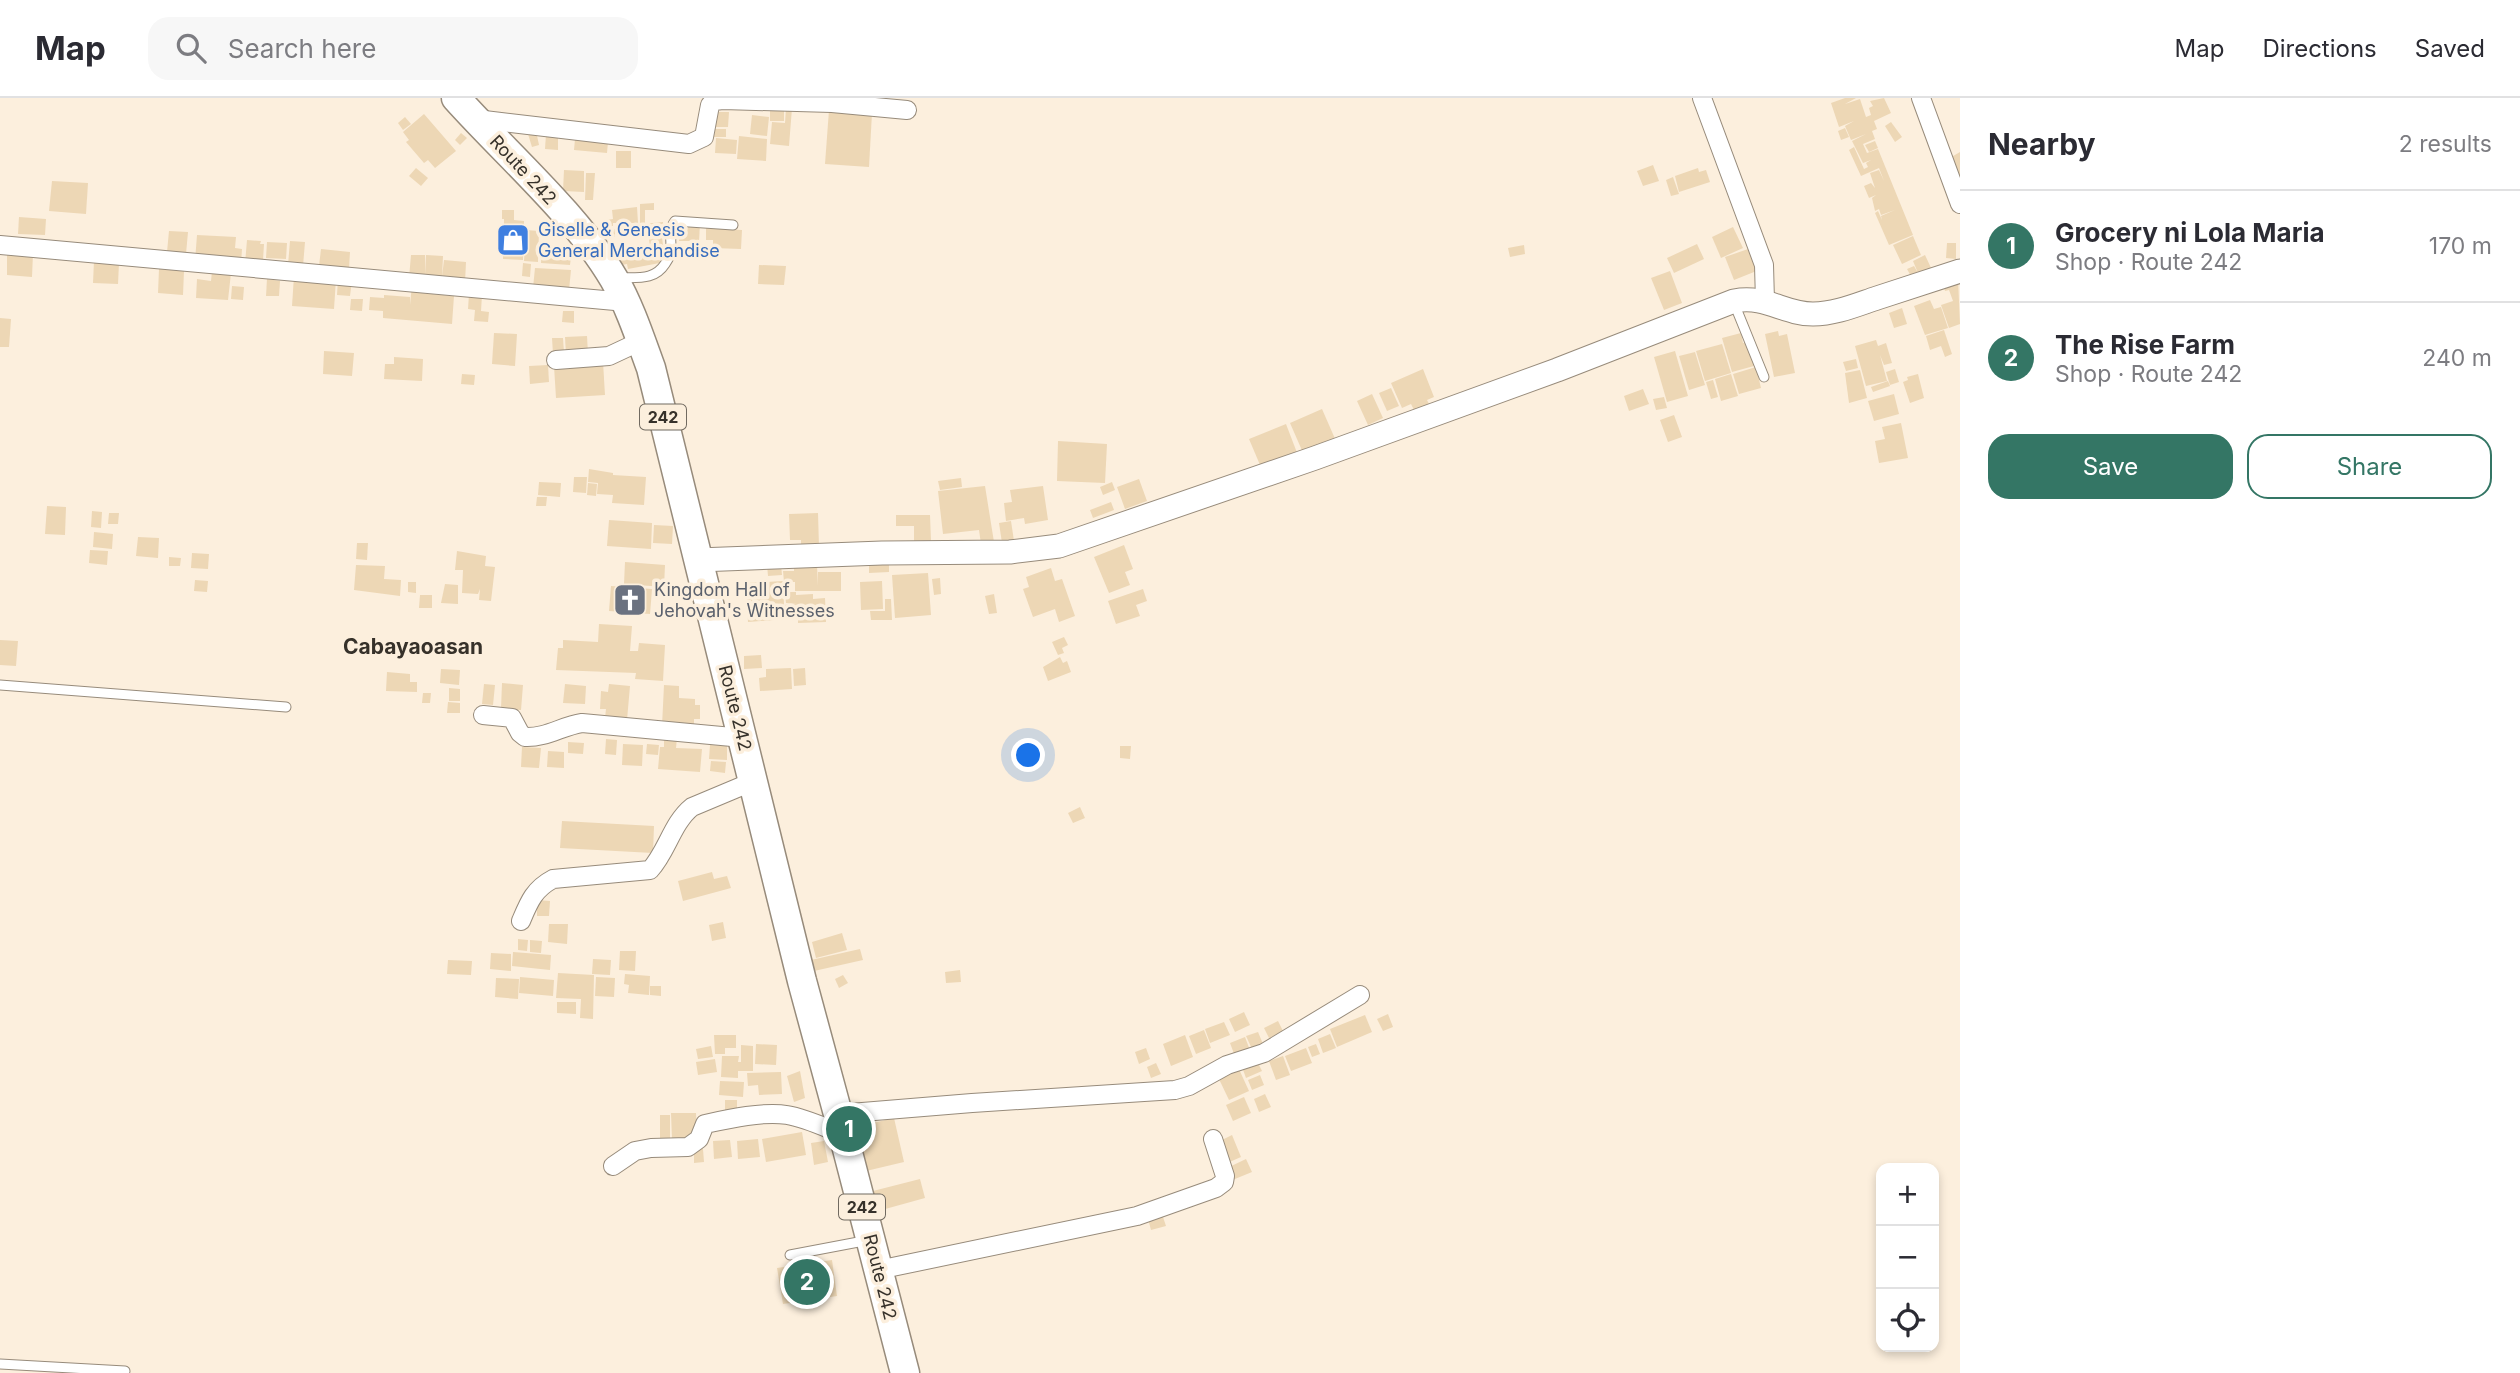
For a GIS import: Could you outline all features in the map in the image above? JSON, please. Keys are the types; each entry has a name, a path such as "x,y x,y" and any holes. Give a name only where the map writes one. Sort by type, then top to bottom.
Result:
{"main road":[{"name":"Route 242","path":"456,98 575,225 620,290 651,368 802,981 905,1373"}],"street":[{"path":"1702,98 1764,265 1765,301"},
{"path":"1921,98 1960,204"},
{"path":"475,119 689,144 704,137 710,105 723,100 832,103 907,110"},
{"path":"0,245 620,290"},
{"path":"698,560 883,553 1010,552 1059,546 1315,458 1558,370 1734,301 1749,298 1795,312 1835,312 1960,271"},
{"path":"556,360 609,356 641,341"},
{"path":"483,715 512,718 525,737 547,735 582,723 743,738"},
{"path":"521,921 533,894 542,885 553,880 650,870 684,814 692,807 755,787"},
{"path":"613,1166 635,1151 688,1147 699,1139 705,1124 724,1120 779,1114 841,1125 972,1103 1175,1090 1189,1086 1227,1065 1264,1053 1360,995"},
{"path":"878,1270 1136,1216 1216,1188 1224,1182 1225,1176 1213,1139"}],"lane":[{"path":"620,290 660,272 672,253 670,235 671,225 675,220 733,225"},
{"path":"1734,301 1764,377"},
{"path":"0,685 286,707"},
{"path":"790,1255 870,1240"},
{"path":"0,1364 125,1371"}],"building":[{"path":"1845,98 1856,98 1845,104 1860,99 1866,117 1871,115 1869,108 1873,106 1870,101 1884,98 1891,113 1874,121 1877,129 1872,131 1875,139 1863,144 1867,153 1878,149 1913,235 1889,245 1875,213 1878,211 1882,220 1881,216 1895,210 1881,215 1879,209 1875,211 1872,198 1876,195 1869,198 1864,186 1871,183 1875,188 1870,173 1879,170 1884,181 1879,168 1861,176 1849,150 1854,147 1864,169 1868,167 1866,163 1871,160 1863,163 1852,141 1866,134 1851,140 1845,126 1854,121 1839,127 1831,103"},
{"path":"770,108 784,109 784,121 770,121"},
{"path":"786,108 792,108 789,146 770,144 772,122 785,123"},
{"path":"829,110 872,113 869,167 825,164"},
{"path":"713,112 729,112 728,127 713,127"},
{"path":"424,114 456,151 435,168 428,160 424,163 406,142 409,140 403,132"},
{"path":"752,115 769,117 767,136 750,134"},
{"path":"405,117 411,124 403,130 398,123"},
{"path":"1891,122 1902,137 1895,142 1885,126"},
{"path":"1845,128 1849,137 1841,140 1838,131"},
{"path":"715,129 726,129 726,137 714,137"},
{"path":"536,131 539,145 532,147 528,134"},
{"path":"461,133 467,138 460,145 455,140"},
{"path":"546,134 558,135 558,150 545,149"},
{"path":"739,136 767,139 766,161 737,159"},
{"path":"716,138 737,140 736,154 715,153"},
{"path":"575,139 608,142 607,153 574,150"},
{"path":"1875,141 1878,148 1869,152 1865,145"},
{"path":"616,151 631,151 631,168 616,168"},
{"path":"1960,152 1960,180 1948,159"},
{"path":"1653,165 1659,181 1643,186 1637,171"},
{"path":"416,168 428,178 421,186 409,176"},
{"path":"1698,168 1699,172 1706,170 1710,182 1679,192 1675,176"},
{"path":"564,170 584,171 584,192 563,191"},
{"path":"586,173 595,173 593,200 585,200"},
{"path":"1673,177 1679,194 1671,196 1666,180"},
{"path":"52,181 88,183 86,214 49,211"},
{"path":"654,203 654,210 645,210 645,223 640,223 640,204"},
{"path":"637,207 638,223 613,223 613,226 607,226 607,220 613,219 612,210"},
{"name":"Giselle & Genesis General Merchandise","path":"502,210 514,210 514,220 524,221 523,260 503,259"},
{"path":"19,217 46,219 45,235 18,234"},
{"path":"663,222 664,235 645,237 643,224"},
{"path":"680,223 700,224 699,241 679,241"},
{"path":"1733,227 1743,248 1721,258 1712,237"},
{"path":"706,228 742,230 741,249 713,248 713,240 706,240"},
{"path":"604,229 615,229 615,237 604,238"},
{"path":"526,230 539,231 538,262 524,261"},
{"path":"169,231 188,232 186,254 167,252"},
{"path":"197,235 236,237 235,248 242,249 241,264 195,261"},
{"path":"1913,236 1921,255 1902,264 1893,245"},
{"path":"662,237 665,262 628,269 627,264 621,265 619,252 650,247 649,239"},
{"path":"247,240 261,241 260,244 264,244 263,260 259,260 259,265 245,264"},
{"path":"290,241 305,242 303,266 288,265"},
{"path":"267,242 287,243 286,259 266,258"},
{"path":"1947,243 1956,243 1956,259 1946,258"},
{"path":"1697,244 1704,259 1674,273 1667,258"},
{"path":"1524,245 1525,254 1510,257 1508,248"},
{"path":"542,247 572,249 570,265 541,263"},
{"path":"1751,248 1759,270 1734,280 1725,257"},
{"path":"321,249 350,252 349,269 319,266"},
{"path":"7,252 33,253 32,277 7,275"},
{"path":"411,255 425,255 425,275 426,255 443,256 442,277 444,260 466,262 465,283 409,278"},
{"path":"1925,255 1932,270 1913,280 1907,269 1914,266 1918,273 1913,261"},
{"path":"94,261 119,263 118,284 93,283"},
{"path":"523,263 531,264 530,277 522,276"},
{"path":"759,265 786,266 784,285 758,284"},
{"path":"535,268 571,270 569,290 533,288"},
{"path":"159,269 184,271 183,295 158,293"},
{"path":"212,271 231,273 228,300 196,298 197,279 211,281"},
{"path":"1670,271 1682,303 1664,310 1651,278"},
{"path":"294,276 336,279 334,309 292,306"},
{"path":"1958,278 1960,324 1949,328 1941,305 1953,301 1949,290 1945,291 1943,283"},
{"path":"267,279 280,281 279,296 266,296"},
{"path":"338,279 352,280 350,296 337,295"},
{"path":"412,285 422,286 422,293 454,296 452,324 383,318 383,311 369,310 370,297 384,298 384,295 410,297 410,305"},
{"path":"232,286 244,287 243,300 231,299"},
{"path":"469,294 482,295 481,311 489,312 488,322 474,321 475,310 468,309"},
{"path":"351,299 363,299 362,311 350,310"},
{"path":"1930,300 1934,309 1941,307 1948,328 1925,335 1914,306"},
{"path":"1902,308 1907,324 1894,328 1889,313"},
{"path":"563,311 574,311 574,323 562,322"},
{"path":"0,318 11,319 9,347 0,347"},
{"path":"1944,330 1952,354 1945,357 1941,346 1930,350 1926,336"},
{"path":"1778,331 1779,336 1787,334 1795,373 1774,377 1765,334"},
{"path":"494,333 517,334 515,366 492,364"},
{"path":"1741,333 1743,343 1748,342 1754,366 1732,372 1722,338"},
{"path":"587,336 588,354 566,355 565,337"},
{"path":"552,338 563,338 564,353 553,354"},
{"path":"1876,340 1878,346 1886,343 1892,363 1884,365 1880,355 1887,381 1866,386 1855,346"},
{"path":"1722,344 1731,373 1705,381 1696,351"},
{"path":"324,351 354,353 352,376 323,374"},
{"path":"1675,351 1688,396 1667,402 1654,357"},
{"path":"1695,352 1705,385 1689,390 1679,356"},
{"path":"394,357 423,359 422,381 384,379 385,364 394,364"},
{"path":"1856,359 1858,368 1846,371 1843,362"},
{"path":"603,362 605,395 556,398 554,366"},
{"path":"548,365 549,382 530,384 529,366"},
{"path":"1756,367 1761,388 1739,394 1733,374"},
{"path":"1423,369 1434,397 1427,400 1429,404 1414,410 1411,404 1402,408 1391,383"},
{"path":"1895,369 1899,382 1890,385 1886,372"},
{"path":"1860,370 1867,398 1849,403 1845,373"},
{"path":"462,374 475,375 474,385 461,384"},
{"path":"1731,374 1738,396 1721,401 1715,379"},
{"path":"1918,374 1924,398 1910,403 1903,382 1908,380 1907,377"},
{"path":"1713,380 1718,397 1711,399 1706,382"},
{"path":"1888,381 1890,386 1873,392 1871,387"},
{"path":"1391,388 1399,406 1387,411 1379,393"},
{"path":"1643,389 1649,404 1629,411 1624,396"},
{"path":"1372,394 1383,418 1368,425 1357,401"},
{"path":"1894,394 1899,414 1874,421 1868,401"},
{"path":"1664,397 1667,408 1656,410 1653,399"},
{"path":"1322,409 1336,441 1304,455 1290,423"},
{"path":"1674,415 1682,437 1668,442 1660,420"},
{"path":"1901,423 1908,458 1879,463 1875,441 1885,439 1882,427"},
{"path":"1286,424 1299,458 1263,472 1249,439"},
{"path":"1058,441 1107,444 1105,483 1057,481"},
{"path":"589,469 613,475 646,477 644,505 612,503 613,495 597,494 598,483 588,482"},
{"path":"574,477 587,477 586,493 573,492"},
{"path":"961,478 962,487 940,490 938,481"},
{"path":"1139,479 1147,501 1125,509 1117,487"},
{"path":"539,482 561,483 560,497 538,495"},
{"path":"1112,482 1115,490 1103,495 1100,487"},
{"path":"588,483 597,484 596,496 587,495"},
{"path":"985,486 994,542 981,544 979,530 943,534 938,491"},
{"path":"1043,486 1048,520 1025,524 1024,518 1006,521 1004,503 1012,502 1010,490"},
{"path":"537,497 547,497 546,506 536,506"},
{"path":"1111,502 1114,510 1093,518 1090,510"},
{"path":"47,506 66,507 65,535 45,534"},
{"path":"92,511 102,512 101,528 91,527"},
{"path":"109,513 119,513 118,524 108,524"},
{"path":"818,513 819,547 801,548 801,540 790,540 789,514"},
{"path":"896,515 930,515 931,541 914,541 914,526 896,526"},
{"path":"609,520 652,523 651,549 607,546"},
{"path":"1011,521 1014,541 1002,543 999,523"},
{"path":"654,525 673,526 672,544 653,543"},
{"path":"94,532 113,534 112,549 93,547"},
{"path":"138,537 159,538 158,558 136,556"},
{"path":"357,543 368,543 367,560 356,559"},
{"path":"1124,545 1133,569 1125,572 1130,585 1109,593 1094,557"},
{"path":"90,550 108,551 107,565 89,563"},
{"path":"457,551 486,556 485,566 495,567 491,601 479,600 480,589 478,594 462,593 463,570 455,570"},
{"path":"192,553 209,554 208,569 191,568"},
{"path":"169,557 181,558 180,566 169,566"},
{"path":"869,561 889,561 889,572 869,573"},
{"path":"625,562 665,565 664,587 624,584"},
{"path":"356,565 385,566 384,579 401,580 400,596 354,590"},
{"path":"767,565 781,565 782,575 768,576"},
{"path":"817,566 818,586 818,572 841,572 841,591 795,591 795,582 784,582 783,571 794,571 794,567"},
{"path":"1051,568 1055,581 1062,579 1075,616 1059,622 1055,609 1033,617 1023,589 1029,587 1026,577"},
{"path":"928,573 931,615 895,618 892,575"},
{"path":"940,578 941,594 934,595 932,579"},
{"path":"195,580 208,581 207,592 194,591"},
{"path":"783,581 784,605 797,604 786,603 785,592 796,592 796,595 813,594 813,599 825,598 826,622 798,623 798,618 748,622 746,583"},
{"path":"882,581 883,609 861,610 860,582"},
{"path":"408,582 416,582 416,593 408,592"},
{"path":"445,584 458,585 458,604 441,603"},
{"name":"Kingdom Hall of Jehovah's Witnesses","path":"611,586 652,589 650,614 609,611"},
{"path":"1143,589 1147,601 1136,605 1140,616 1116,624 1108,601"},
{"path":"994,594 997,613 989,614 985,596"},
{"path":"420,595 432,595 432,608 419,608"},
{"path":"885,599 891,599 892,620 871,620 870,611 885,611"},
{"path":"599,624 632,626 630,651 638,651 639,643 665,645 663,681 635,679 636,673 556,670 558,648 563,648 563,640 598,642"},
{"path":"1064,637 1068,645 1062,648 1064,653 1058,655 1052,642"},
{"path":"0,640 18,641 16,666 0,665"},
{"path":"761,655 762,668 744,669 744,656"},
{"path":"1060,657 1063,663 1067,661 1071,672 1048,681 1043,667"},
{"path":"791,668 792,689 760,691 759,678 766,677 766,669"},
{"path":"805,668 806,685 794,686 793,669"},
{"path":"441,669 460,670 459,685 440,683"},
{"path":"387,672 410,674 410,682 417,682 417,692 386,691"},
{"path":"502,683 523,685 521,710 501,709"},
{"path":"484,684 495,685 493,705 482,704"},
{"path":"565,684 586,686 585,704 563,703"},
{"path":"609,684 630,686 627,720 605,718 606,709 600,709 601,691 608,692"},
{"path":"664,685 679,686 679,698 695,699 695,705 700,705 700,719 694,719 694,727 662,726"},
{"path":"449,688 460,689 460,701 449,701"},
{"path":"423,693 431,693 430,703 422,703"},
{"path":"448,702 460,703 460,713 447,713"},
{"path":"664,737 677,738 676,748 702,749 700,772 658,769"},
{"path":"606,739 617,740 616,755 605,754"},
{"path":"568,742 584,743 583,754 568,753"},
{"path":"623,744 643,745 642,766 622,765"},
{"path":"647,744 659,745 658,755 646,754"},
{"path":"710,745 727,746 727,760 709,759"},
{"path":"1120,746 1131,746 1130,759 1120,758"},
{"path":"522,747 541,748 539,768 521,767"},
{"path":"548,751 564,752 564,768 547,767"},
{"path":"711,761 726,762 725,773 710,771"},
{"path":"1080,807 1085,818 1073,823 1068,813"},
{"path":"562,821 654,826 653,853 560,848"},
{"path":"712,872 714,879 727,876 731,888 683,901 678,881"},
{"path":"537,900 550,901 549,916 537,916"},
{"path":"723,922 726,938 712,941 709,925"},
{"path":"549,924 568,924 567,944 548,942"},
{"path":"842,933 847,950 816,958 812,942"},
{"path":"518,939 528,940 527,951 518,950"},
{"path":"530,940 542,941 541,953 530,952"},
{"path":"860,949 863,960 814,971 811,960"},
{"path":"620,951 636,951 635,971 619,970"},
{"path":"513,952 551,955 550,970 512,966"},
{"path":"491,953 511,954 511,971 490,969"},
{"path":"593,959 611,960 610,975 592,974"},
{"path":"448,960 472,961 471,975 447,974"},
{"path":"960,970 961,982 946,983 945,972"},
{"path":"558,973 594,975 593,1019 580,1018 581,999 556,998"},
{"path":"625,974 650,976 649,995 628,993 629,985 624,984"},
{"path":"843,975 848,983 839,988 835,979"},
{"path":"520,977 554,980 553,996 519,993"},
{"path":"596,977 615,978 614,997 595,996"},
{"path":"496,978 519,979 518,999 495,997"},
{"path":"650,986 661,986 661,996 650,995"},
{"path":"557,1002 576,1002 576,1014 557,1013"},
{"path":"1244,1012 1250,1025 1235,1032 1229,1019"},
{"path":"1388,1014 1393,1027 1383,1031 1377,1019"},
{"path":"1365,1015 1372,1032 1337,1047 1330,1029"},
{"path":"1278,1021 1283,1031 1269,1038 1264,1028"},
{"path":"1224,1022 1230,1035 1210,1043 1205,1029"},
{"path":"1204,1030 1211,1048 1196,1054 1189,1036"},
{"path":"1258,1032 1263,1044 1252,1049 1246,1036"},
{"path":"1330,1034 1336,1048 1323,1053 1318,1039"},
{"path":"714,1035 736,1035 736,1048 725,1048 725,1054 715,1054"},
{"path":"1185,1035 1193,1057 1171,1066 1163,1044"},
{"path":"1245,1037 1251,1053 1236,1059 1230,1043"},
{"path":"756,1044 777,1045 776,1065 755,1064"},
{"path":"1316,1044 1320,1054 1312,1057 1308,1047"},
{"path":"741,1045 753,1046 753,1071 738,1071 738,1078 721,1077 722,1056 739,1056 738,1062 741,1062"},
{"path":"711,1046 713,1057 698,1059 696,1049"},
{"path":"1146,1048 1150,1059 1139,1064 1135,1052"},
{"path":"1306,1048 1312,1063 1291,1071 1285,1056"},
{"path":"1283,1056 1290,1075 1276,1080 1269,1061"},
{"path":"715,1059 717,1072 698,1075 696,1062"},
{"path":"1257,1061 1262,1071 1246,1078 1242,1067"},
{"path":"1156,1063 1161,1074 1151,1078 1147,1067"},
{"path":"1238,1067 1249,1091 1229,1100 1218,1077"},
{"path":"800,1071 805,1098 794,1102 787,1076"},
{"path":"781,1072 782,1094 759,1095 758,1085 748,1086 747,1073"},
{"path":"1260,1075 1264,1085 1252,1090 1248,1080"},
{"path":"720,1081 744,1082 743,1097 719,1095"},
{"path":"1265,1094 1271,1107 1259,1112 1254,1099"},
{"path":"1244,1097 1251,1113 1233,1121 1226,1105"},
{"path":"725,1100 737,1100 737,1117 725,1117"},
{"path":"671,1113 696,1113 697,1138 672,1139"},
{"path":"660,1115 670,1115 670,1138 660,1138"},
{"path":"894,1118 904,1162 866,1171 856,1127"},
{"path":"802,1132 806,1155 766,1162 762,1139"},
{"path":"1232,1135 1241,1157 1225,1164 1216,1143"},
{"path":"758,1139 760,1157 738,1159 737,1141"},
{"path":"730,1140 732,1157 714,1159 713,1141"},
{"path":"824,1141 828,1162 814,1165 811,1143"},
{"path":"694,1149 703,1149 704,1162 694,1163"},
{"path":"1246,1159 1252,1172 1230,1181 1225,1169"},
{"path":"920,1179 925,1198 878,1211 873,1191"},
{"path":"1161,1211 1166,1226 1151,1230 1147,1215"},
{"path":"832,1260 837,1296 783,1304 777,1268"}],"place":[{"name":"Giselle & Genesis General Merchandise","path":"513,240"},
{"name":"Kingdom Hall of Jehovah's Witnesses","path":"630,600"},
{"name":"Grocery ni Lola Maria","path":"849,1129"},
{"name":"The Rise Farm","path":"807,1282"}],"district":[{"name":"Cabayaoasan","path":"413,647"}]}
